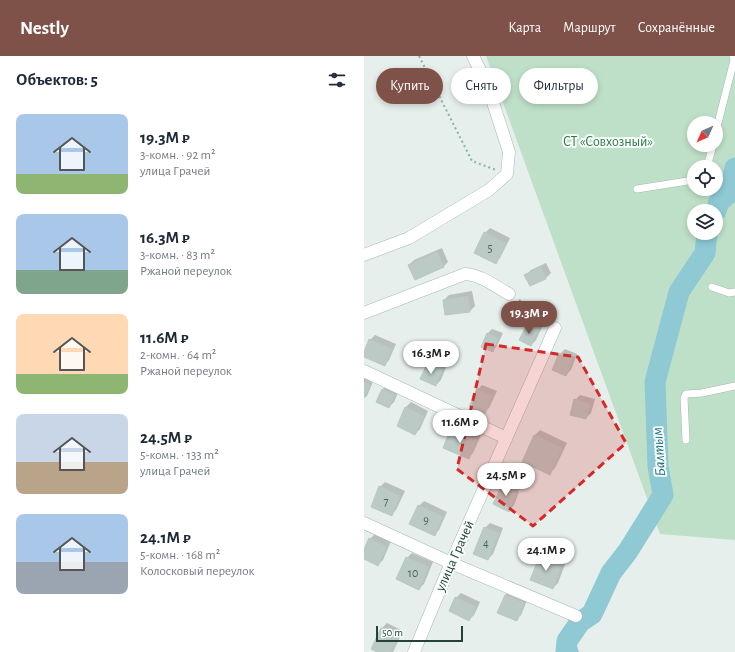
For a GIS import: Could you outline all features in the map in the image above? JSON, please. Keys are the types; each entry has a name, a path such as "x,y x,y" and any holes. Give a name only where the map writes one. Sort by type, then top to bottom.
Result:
{"street":[{"path":"364,255 409,238 489,190 507,174 509,152 487,84 472,56"},
{"path":"364,313 465,274 471,274 478,277 509,294"},
{"name":"улица Грачей","path":"414,652 451,563 555,328"},
{"path":"364,371 506,438"},
{"path":"364,522 451,563 576,616"}],"lane":[{"path":"720,116 734,58"},
{"path":"637,189 687,181"},
{"path":"712,287 729,293 735,292"},
{"path":"686,440 684,398 686,394 702,393 735,386"}],"path":[{"path":"420,56 472,161 507,174"},
{"path":"509,294 549,318 553,322 555,328"}],"highlighted area":[{"path":"486,344 578,357 626,443 533,526 457,469"}],"green space":[{"name":"СТ «Совхозный»","path":"486,56 735,56 735,540 660,534 503,104 511,104 511,68 490,68"}],"water":[{"path":"558,639 576,643 579,652 556,652"}],"building":[{"path":"484,232 506,243 496,264 474,253"},
{"path":"437,252 444,267 415,280 408,265"},
{"path":"541,267 546,279 530,286 524,275"},
{"path":"468,296 470,312 445,315 443,300"},
{"path":"527,325 538,330 531,346 519,340"},
{"path":"487,333 498,338 493,352 481,347"},
{"path":"369,339 392,349 385,366 364,357 364,352"},
{"path":"559,353 573,359 566,376 552,370"},
{"path":"427,364 442,370 436,386 420,379"},
{"path":"364,382 370,385 364,398"},
{"path":"382,389 395,395 389,408 376,402"},
{"path":"477,389 492,396 485,414 469,407"},
{"path":"574,399 590,404 586,419 570,415"},
{"path":"405,407 424,416 415,435 397,426"},
{"path":"451,428 477,440 469,459 443,448"},
{"path":"534,435 562,448 550,475 522,462"},
{"path":"503,483 518,490 509,512 493,504"},
{"path":"379,486 400,496 392,516 371,507"},
{"path":"418,505 443,517 435,536 409,524"},
{"path":"484,527 499,533 488,560 473,554"},
{"path":"369,538 387,547 378,566 364,559 364,549"},
{"path":"540,555 562,564 553,589 530,580"},
{"path":"406,557 429,567 419,590 396,579"},
{"path":"505,595 524,603 517,621 497,613"},
{"path":"455,597 476,607 469,621 449,611"},
{"path":"381,628 399,636 391,652 377,652 371,649"}],"waterway":[{"name":"Балтым","path":"718,204 729,193 735,168"},
{"name":"Балтым","path":"566,652 567,641 580,622 592,614 611,573 628,551 663,495 658,466 655,382 679,292 705,253 706,240"}]}
